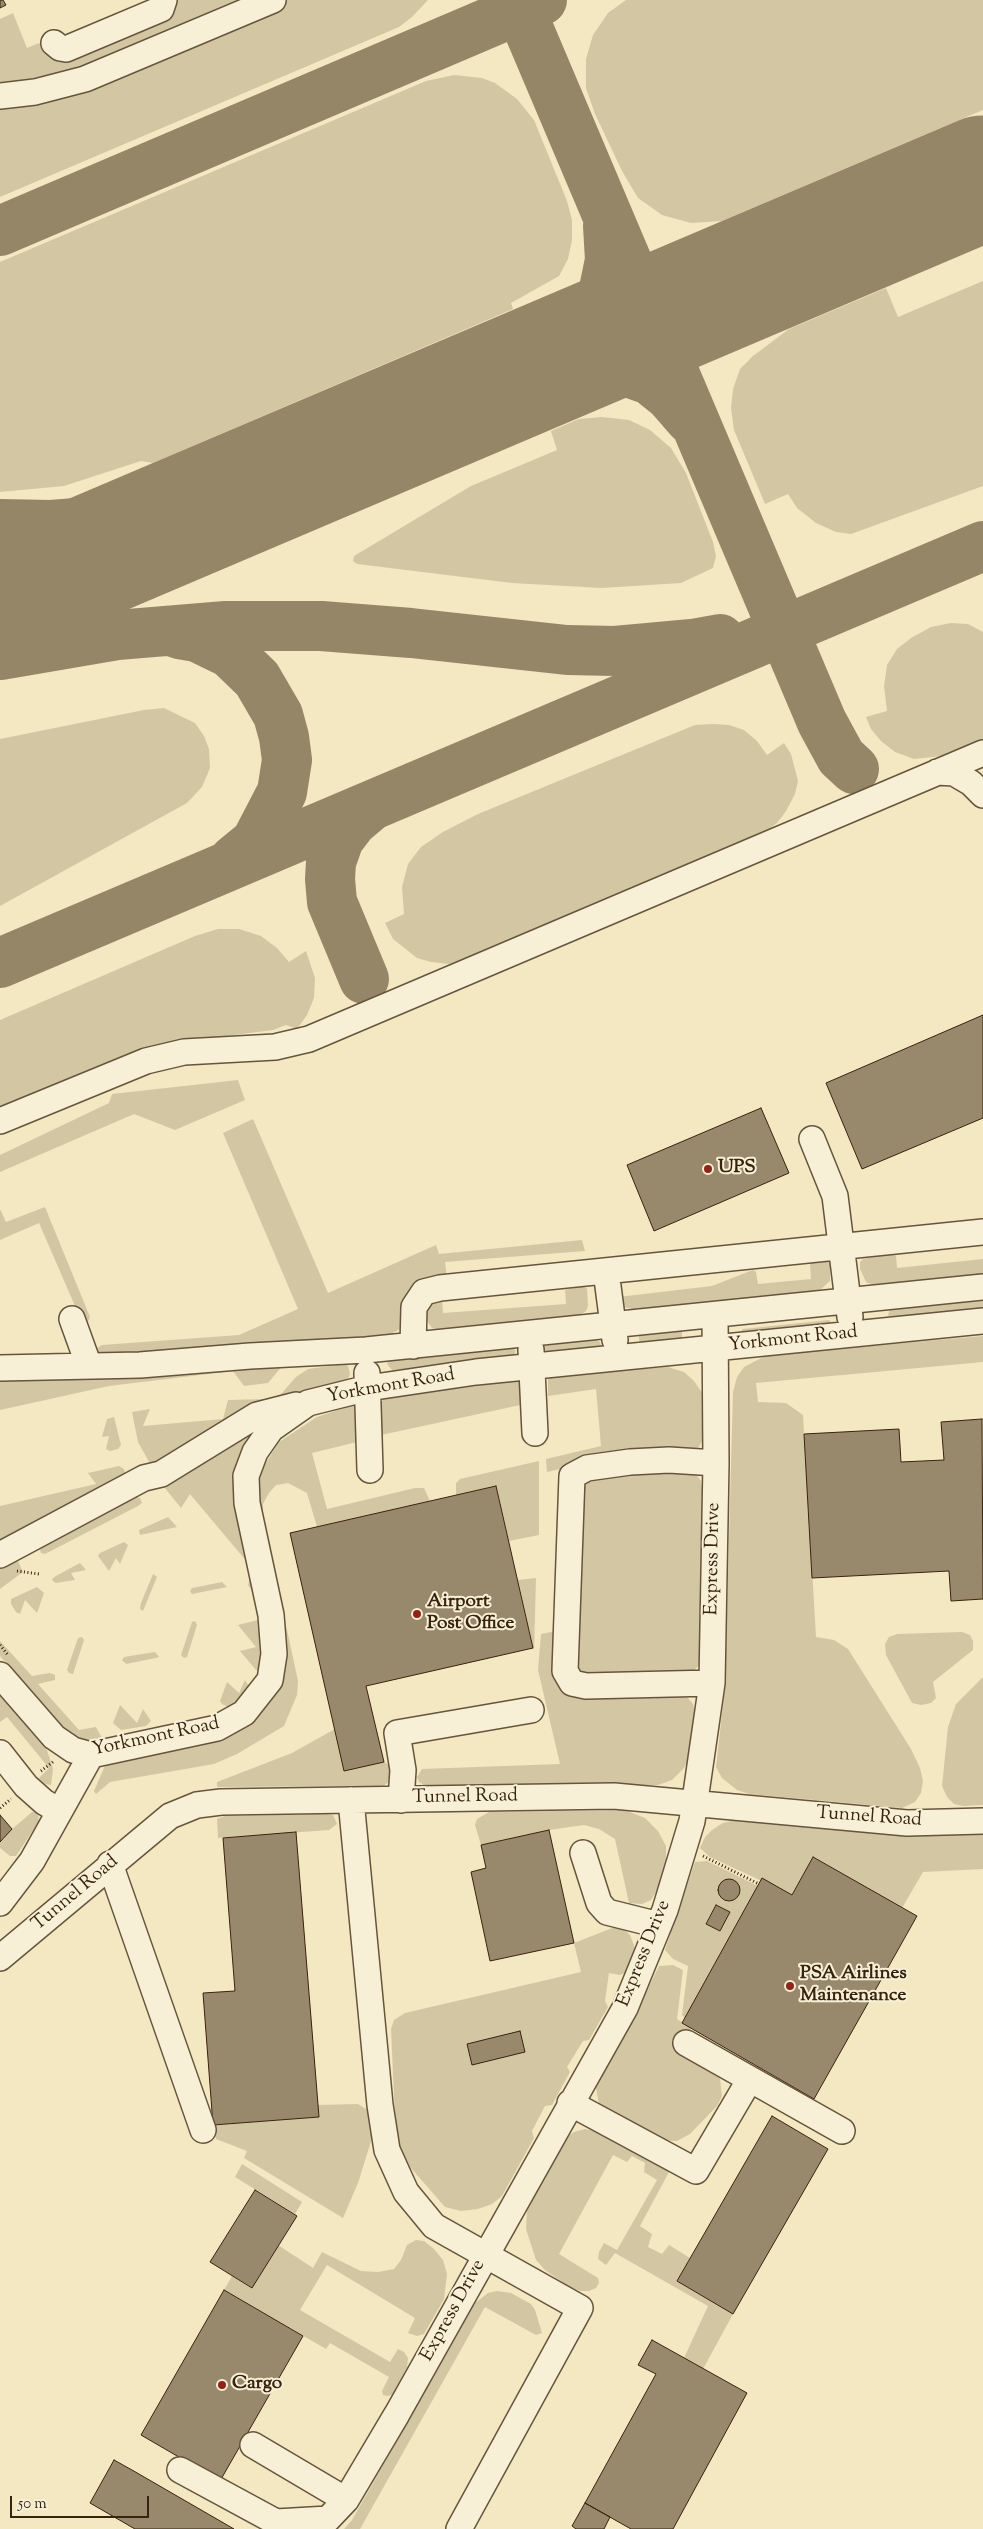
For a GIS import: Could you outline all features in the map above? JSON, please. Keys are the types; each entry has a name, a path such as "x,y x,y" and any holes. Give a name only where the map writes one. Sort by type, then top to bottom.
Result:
{"street":[{"path":"54,43 60,48 66,49 161,9 164,0"},
{"path":"0,96 35,92 85,78 273,0"},
{"path":"0,1121 146,1061 184,1052 275,1047 309,1039 983,753"},
{"path":"938,772 954,773 971,783 983,795"},
{"path":"812,1140 835,1196 851,1334"},
{"path":"413,1346 414,1307 424,1292 440,1288 983,1232"},
{"path":"606,1271 617,1358"},
{"name":"Yorkmont Road","path":"0,1368 140,1366 366,1350 530,1335 983,1286"},
{"name":"Express Drive","path":"180,2470 276,2522 328,2520 346,2500 397,2414 625,2008 659,1925 685,1847 695,1804 712,1684 716,1463 715,1315"},
{"path":"72,1319 89,1366"},
{"name":"Yorkmont Road","path":"0,1675 54,1737 73,1750 91,1755 217,1728 244,1713 270,1680 274,1654 271,1615 247,1503 246,1476 255,1452 271,1429 308,1403 368,1388 532,1367 983,1321"},
{"path":"530,1335 535,1433"},
{"path":"366,1350 370,1470"},
{"path":"5,1562 144,1478 161,1474 258,1415 282,1407 308,1403"},
{"path":"712,1684 586,1686 572,1683 565,1671 572,1476 587,1468 630,1462 669,1460 716,1463"},
{"path":"401,1800 403,1770 397,1734 531,1710"},
{"path":"0,1753 26,1786 44,1802 59,1811"},
{"path":"0,1902 32,1861 91,1755"},
{"name":"Tunnel Road","path":"0,1958 110,1864 170,1816 184,1809 221,1802 614,1796 907,1823 983,1821"},
{"path":"351,1800 380,2105 387,2150 406,2192 434,2226 580,2308 459,2529"},
{"path":"583,1853 599,1903 607,1912 659,1925"},
{"path":"110,1864 203,2130"},
{"path":"686,2043 842,2131"},
{"path":"570,2103 696,2171 750,2079"},
{"path":"253,2445 346,2500"}],"path":[{"path":"5,1562 39,1574"},
{"path":"685,1847 759,1884"}],"shaded area":[{"path":"177,0 260,0 112,63 0,90 0,19 13,13 27,48 39,43 50,56 63,61 172,14"},
{"path":"286,0 428,0 412,17 399,27 0,197 0,103 132,66"},
{"path":"626,0 983,0 983,110 722,221 691,223 662,215 638,198 622,171 595,114 586,88 586,59 593,35 608,13"},
{"path":"454,75 482,78 495,83 517,99 534,120 567,201 572,220 572,240 568,259 559,276 511,303 513,309 153,463 141,461 64,486 0,492 0,262 426,81"},
{"path":"983,281 983,486 851,534 836,532 816,523 797,508 788,494 765,504 734,430 731,408 733,389 740,369 753,356 789,329 886,288 898,317"},
{"path":"602,417 629,420 650,430 671,448 686,473 713,542 716,556 713,568 681,583 602,588 512,583 357,564 353,561 354,556 471,486 557,450 551,431 579,419"},
{"path":"951,623 968,624 983,632 983,739 943,756 914,759 895,752 881,741 871,729 866,717 887,711 884,686 887,665 897,649 911,638 931,627"},
{"path":"164,708 195,723 204,736 209,749 210,768 202,787 187,803 0,906 0,739 144,710"},
{"path":"695,725 729,725 744,730 757,741 767,755 784,743 791,754 798,781 795,794 777,823 765,832 466,960 449,964 417,958 393,939 385,923 404,914 402,887 408,864 421,847 443,832 478,814"},
{"path":"218,929 239,929 261,936 277,948 289,962 306,951 315,978 314,998 307,1015 297,1029 286,1025 273,1030 195,1040 0,1111 0,1020 195,936"},
{"path":"238,1080 245,1100 175,1130 134,1114 0,1172 0,1155 109,1103 112,1094"},
{"path":"253,1119 328,1293 436,1245 439,1254 582,1240 585,1251 445,1262 447,1278 400,1329 387,1336 100,1358 94,1350 102,1345 239,1335 298,1309 223,1133"},
{"path":"45,1207 90,1317 85,1329 39,1223 0,1240 0,1209 6,1222"},
{"path":"893,1253 896,1256 897,1268 983,1259 983,1274 874,1285 866,1282 860,1269 860,1262 863,1259"},
{"path":"830,1260 830,1281 819,1291 638,1310 623,1307 618,1297 712,1286 753,1270 756,1272 758,1284 811,1279 810,1263"},
{"path":"584,1286 587,1289 588,1306 586,1311 580,1315 440,1330 432,1328 425,1318 427,1305 442,1298 443,1313 566,1304 565,1290"},
{"path":"983,1296 983,1311 892,1319 888,1315 891,1306"},
{"path":"829,1320 832,1323 828,1327 744,1335 740,1332 743,1329"},
{"path":"676,1328 682,1330 682,1340 641,1344 639,1340 639,1334"},
{"path":"983,1336 983,1362 756,1383 758,1402 786,1403 803,1415 816,1637 834,1640 848,1649 911,1749 920,1768 923,1781 921,1793 915,1802 902,1808 749,1794 737,1790 722,1778 716,1767 725,1688 733,1392 737,1377 744,1367 767,1355"},
{"path":"595,1339 600,1342 601,1347 598,1350 544,1356 540,1344"},
{"path":"510,1345 516,1351 512,1359 393,1371 387,1364 389,1358"},
{"path":"345,1364 348,1366 350,1374 348,1379 288,1398 153,1469 138,1442 132,1412 150,1409 143,1426 223,1419 228,1400 269,1399 281,1394 296,1377 308,1369"},
{"path":"283,1365 268,1383 244,1386 233,1371 109,1386 0,1410 0,1377"},
{"path":"668,1367 684,1372 694,1381 703,1394 705,1409 704,1438 698,1448 690,1453 613,1457 547,1472 546,1459 601,1446 596,1389 548,1396 548,1377"},
{"path":"513,1381 520,1382 524,1387 525,1404 381,1435 380,1403 385,1398"},
{"path":"356,1404 357,1442 312,1453 327,1509 415,1488 424,1488 430,1501 317,1527 307,1493 288,1483 276,1485 269,1493 263,1504 263,1518 298,1681 297,1695 284,1726 237,1754 214,1764 110,1782 96,1794 94,1791 107,1761 267,1703 253,1499 257,1477 279,1442 317,1417"},
{"path":"114,1417 121,1445 118,1449 110,1451 106,1449 109,1436 102,1437 107,1419"},
{"path":"262,1422 248,1448 258,1598 248,1585 253,1569 190,1494 181,1508 164,1487 166,1482"},
{"path":"539,1461 539,1535 509,1541 496,1486 456,1495 456,1483 460,1479"},
{"path":"119,1466 124,1469 125,1473 121,1477 0,1540 0,1506 96,1484 88,1473"},
{"path":"646,1468 694,1472 701,1481 703,1493 700,1664 690,1675 576,1673 579,1482"},
{"path":"137,1497 140,1498 142,1503 138,1506 45,1554 41,1553 40,1550 43,1545"},
{"path":"168,1517 177,1527 140,1535 139,1530"},
{"path":"124,1542 128,1545 120,1564 116,1558 109,1571 98,1556 100,1553"},
{"path":"13,1561 18,1561 23,1572 0,1589 0,1568"},
{"path":"80,1563 86,1570 71,1573 75,1580 56,1583 53,1581 52,1579 56,1576"},
{"path":"153,1574 157,1577 143,1611 140,1609 141,1603"},
{"path":"536,1578 534,1651 518,1580"},
{"path":"222,1582 227,1587 192,1594 190,1591 192,1588"},
{"path":"37,1587 44,1593 37,1613 25,1600 20,1614 16,1612 11,1604 11,1599"},
{"path":"258,1620 265,1630 260,1669 256,1670 240,1651 256,1647 238,1625"},
{"path":"195,1621 197,1625 187,1657 184,1658 181,1655 192,1622"},
{"path":"556,1631 555,1670 674,1692 686,1696 693,1704 696,1718 691,1754 684,1768 672,1780 658,1785 424,1785 419,1782 417,1777 422,1769 560,1764 538,1670 541,1634"},
{"path":"962,1632 970,1635 973,1641 973,1650 933,1682 936,1698 931,1703 921,1705 912,1703 886,1655 885,1644 889,1637 897,1634"},
{"path":"82,1637 84,1640 73,1674 69,1673 67,1670 78,1638"},
{"path":"0,1641 32,1676 50,1673 55,1675 55,1680 38,1684 79,1730 96,1727 102,1738 80,1741 71,1737 0,1656"},
{"path":"155,1652 159,1657 126,1664 122,1660 124,1657"},
{"path":"983,1677 983,1805 963,1806 954,1804 947,1797 942,1786 948,1727 956,1704"},
{"path":"245,1680 250,1688 235,1705 230,1708 222,1704 220,1701 227,1682 239,1693"},
{"path":"0,1693 46,1747 53,1769 51,1785 45,1784 39,1778 49,1768 7,1717 0,1722"},
{"path":"120,1705 137,1723 143,1709 151,1721 146,1726 121,1730 113,1723"},
{"path":"335,1729 389,1765 392,1775 389,1782 383,1786 217,1787 217,1782 292,1753"},
{"path":"625,1810 645,1818 658,1831 666,1846 666,1863 657,1890 651,1900 642,1904 629,1903 615,1839 599,1829 584,1825 549,1830 481,1845 475,1825 477,1819 489,1812"},
{"path":"32,1812 38,1813 39,1821 16,1856 10,1856 0,1848 0,1842 5,1838 4,1836"},
{"path":"333,1815 337,1824 329,1830 218,1838 217,1819 225,1816"},
{"path":"735,1820 908,1836 983,1834 983,1869 923,1872 902,1908 813,1857 792,1895 710,1857 700,1848 705,1837 712,1830 723,1823"},
{"path":"707,1861 758,1886 685,2018 682,2015 688,1966 673,1959 665,1950 695,1862","holes":["727,1880 736,1883 740,1889 738,1896 732,1901 722,1899 718,1893 719,1886","716,1905 730,1912 720,1931 706,1923"]},
{"path":"620,1925 630,1935 636,1951 627,1972 620,1975 609,1973 605,2001 608,2007 589,2040 583,2041 567,2067 570,2072 552,2105 545,2106 532,2131 534,2138 502,2196 492,2204 478,2209 461,2211 445,2207 410,2167 396,2139 391,2029 394,2020 405,2013 581,1972 574,1943"},
{"path":"673,1965 683,1970 677,2019 691,2028 678,2050 717,2073 720,2079 722,2096 717,2106 690,2134 677,2141 660,2140 608,2111 599,2104 596,2088 659,1966"},
{"path":"358,2104 369,2111 373,2120 372,2138 358,2183 343,2218 244,2158 247,2151 216,2139 213,2125 318,2117 318,2105"},
{"path":"585,2129 596,2131 670,2170 640,2226 652,2234 648,2247 662,2254 669,2245 690,2258 677,2281 733,2314 703,2369 684,2358 708,2306 615,2253 606,2265 598,2259 599,2252 604,2243 617,2250 657,2180 644,2172 645,2163 632,2156 627,2162 613,2155 559,2254 598,2278 599,2283 596,2288 589,2291 580,2291 568,2286 545,2270 536,2260 526,2229 527,2210 566,2138 574,2132"},
{"path":"242,2164 302,2202 295,2214 235,2177"},
{"path":"416,2240 424,2241 434,2249 443,2260 447,2274 444,2299 424,2334 417,2336 408,2333 415,2318 327,2265 300,2310 390,2362 398,2349 404,2352 408,2358 407,2367 392,2395 383,2395 382,2391 389,2377 330,2343 326,2349 224,2290 232,2276 251,2288 278,2245 313,2268 322,2252 361,2271 378,2272 394,2269 401,2260 407,2245"},
{"path":"497,2291 511,2293 531,2304 535,2310 542,2333 536,2335 485,2307 360,2529 344,2529 352,2520 475,2303 488,2293"}],"building":[{"path":"0,0 3,0 6,5 0,8"},
{"path":"983,1015 983,1118 862,1169 826,1083"},
{"name":"UPS","path":"761,1108 789,1173 654,1231 627,1165"},
{"path":"982,1419 983,1599 951,1601 949,1571 812,1578 804,1434 899,1429 901,1462 944,1460 941,1422"},
{"name":"Airport Post Office","path":"496,1486 533,1648 366,1686 384,1762 344,1771 290,1533"},
{"path":"0,1815 12,1829 0,1842"},
{"path":"549,1830 574,1943 490,1961 471,1872 486,1868 481,1845"},
{"path":"296,1832 319,2117 213,2125 203,1993 235,1991 223,1838"},
{"name":"PSA Airlines Maintenance","path":"813,1857 917,1916 814,2099 682,2023 762,1878 792,1895"},
{"path":"729,1879 739,1886 740,1890 733,1900 729,1901 719,1894 718,1890 725,1880"},
{"path":"716,1905 730,1912 720,1931 706,1924"},
{"path":"520,2031 525,2052 472,2065 467,2044"},
{"path":"772,2116 828,2149 733,2314 677,2281"},
{"path":"255,2190 297,2216 252,2288 210,2262"},
{"name":"Cargo","path":"224,2290 303,2336 220,2481 141,2435"},
{"path":"652,2340 747,2393 673,2529 631,2529 585,2503 656,2374 638,2365"},
{"path":"114,2460 234,2529 135,2529 90,2503"},
{"path":"585,2503 610,2517 604,2529 576,2529 572,2526"}],"taxiway":[{"path":"0,231 542,0"},
{"path":"520,9 822,722 841,757 854,769"},
{"path":"909,210 983,193"},
{"path":"529,370 568,344 588,321 603,294 610,260 608,226"},
{"path":"527,371 572,362 604,364 650,380 670,396 690,419"},
{"path":"0,524 51,525 113,520 255,487"},
{"path":"0,963 983,546"},
{"path":"0,655 117,635 226,626 321,626 411,633 567,650 615,651 692,644 720,639"},
{"path":"179,634 197,637 230,653 257,679 278,715 284,737 287,760 282,792 256,842 234,860"},
{"path":"364,979 332,902 330,879 331,862 339,839 352,822 371,806"}],"runway":[{"path":"0,596 983,178"}],"place":[{"name":"UPS","path":"708,1169"},
{"name":"Airport Post Office","path":"417,1614"},
{"name":"PSA Airlines Maintenance","path":"790,1986"},
{"name":"Cargo","path":"222,2385"}]}
